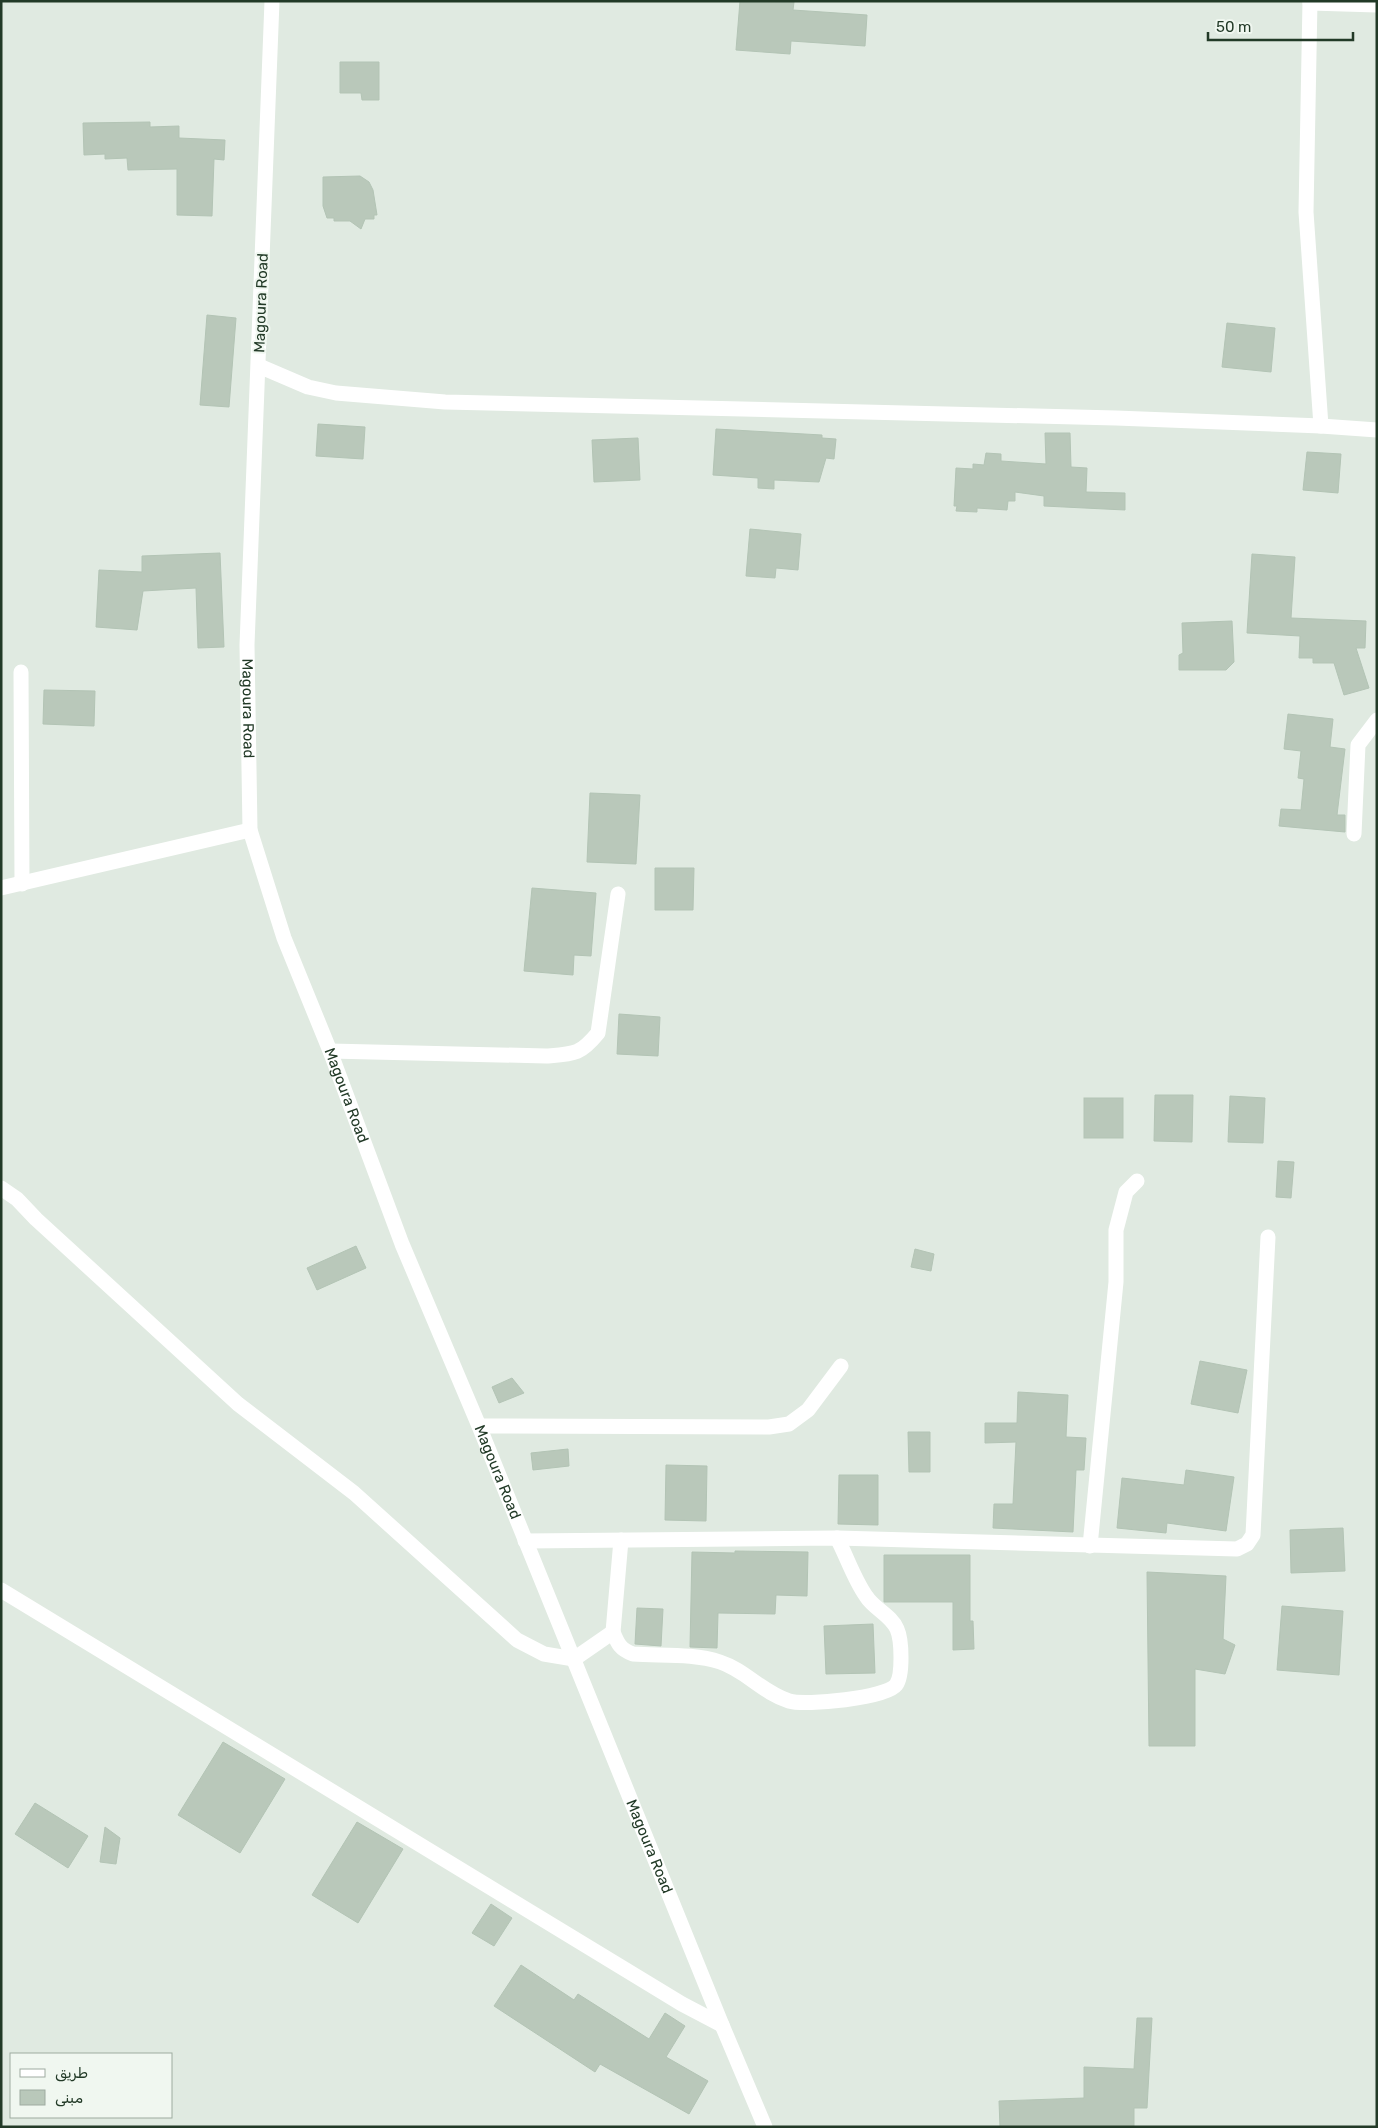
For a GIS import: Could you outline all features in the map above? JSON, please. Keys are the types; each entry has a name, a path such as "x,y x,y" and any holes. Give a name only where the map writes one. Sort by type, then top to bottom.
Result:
{"street":[{"name":"Magoura Road","path":"272,1 247,645 250,830 284,938 330,1051 402,1244 479,1426 765,2127"},
{"path":"1321,426 1306,212 1310,2 1377,5"},
{"path":"259,366 308,387 336,393 446,402 1116,418 1377,430"},
{"path":"21,672 22,884"},
{"path":"1354,834 1358,744 1377,720"},
{"path":"1,888 250,830"},
{"path":"330,1051 546,1056 570,1055 586,1049 598,1033 618,894"},
{"path":"1090,1546 1116,1282 1116,1230 1126,1192 1137,1182"},
{"path":"1,1188 17,1199 36,1219 238,1404 354,1493 517,1640 544,1654 574,1659 613,1632"},
{"path":"525,1541 838,1538 1237,1549 1247,1544 1253,1535 1268,1237"},
{"path":"479,1426 769,1428 790,1424 808,1410 840,1366"},
{"path":"621,1540 613,1632 618,1646 624,1651 633,1654 690,1657 721,1662 775,1696 792,1702 825,1703 887,1693 896,1686 900,1677 900,1642 897,1629 889,1618 866,1597 838,1538"},
{"path":"1,1590 682,2004 722,2025"}],"building":[{"path":"740,1 794,2 793,10 867,15 865,46 791,41 790,54 736,50"},
{"path":"340,62 379,62 379,100 362,100 361,93 340,93"},
{"path":"150,122 150,127 179,126 179,138 225,140 224,160 214,159 212,216 177,215 177,169 128,170 127,158 105,159 105,154 84,155 83,123"},
{"path":"360,176 369,182 373,190 377,215 374,215 374,219 365,219 361,229 350,221 334,221 334,218 327,218 323,206 323,177"},
{"path":"207,315 236,318 229,407 200,405"},
{"path":"1227,323 1275,328 1271,372 1222,367"},
{"path":"318,424 365,427 363,459 316,456"},
{"path":"716,429 822,435 822,438 836,439 834,459 826,458 819,482 774,480 774,489 758,488 758,478 713,475"},
{"path":"1045,433 1070,433 1071,467 1087,468 1086,492 1125,493 1125,510 1044,506 1044,496 1015,492 1015,501 1008,501 1007,510 977,508 977,512 956,511 957,506 954,506 956,468 973,469 973,464 984,465 986,453 1001,454 1001,461 1046,464"},
{"path":"638,438 640,480 594,482 592,440"},
{"path":"1307,452 1341,454 1338,493 1303,490"},
{"path":"750,529 801,534 798,570 776,568 775,578 746,576"},
{"path":"220,553 224,647 198,648 196,588 143,591 137,630 96,627 99,570 142,572 142,556"},
{"path":"1252,554 1295,557 1291,618 1366,621 1365,648 1356,648 1369,688 1344,695 1334,663 1313,663 1313,658 1299,658 1300,636 1247,633"},
{"path":"1232,621 1234,662 1226,670 1179,670 1179,655 1183,653 1182,623"},
{"path":"44,690 95,691 94,726 43,724"},
{"path":"1288,714 1333,719 1330,747 1345,749 1337,815 1345,815 1345,832 1279,826 1281,809 1301,810 1304,779 1298,778 1301,751 1284,749"},
{"path":"590,793 640,795 636,864 587,862"},
{"path":"655,868 694,868 693,910 655,910"},
{"path":"532,888 596,893 591,956 574,955 573,975 524,971"},
{"path":"619,1014 660,1017 658,1056 617,1054"},
{"path":"1155,1095 1193,1095 1192,1142 1154,1141"},
{"path":"1230,1096 1265,1098 1263,1143 1228,1142"},
{"path":"1084,1098 1123,1098 1123,1138 1084,1138"},
{"path":"1278,1161 1294,1162 1291,1198 1276,1197"},
{"path":"356,1246 366,1268 317,1290 307,1268"},
{"path":"915,1249 934,1254 931,1271 911,1267"},
{"path":"1200,1361 1247,1370 1238,1413 1191,1404"},
{"path":"512,1378 524,1393 499,1403 492,1387"},
{"path":"1018,1392 1068,1395 1066,1437 1086,1438 1084,1470 1076,1470 1073,1532 993,1528 994,1504 1013,1504 1016,1442 985,1443 985,1423 1017,1423"},
{"path":"908,1432 930,1432 930,1472 909,1472"},
{"path":"568,1449 569,1466 533,1470 531,1453"},
{"path":"666,1465 707,1466 706,1521 665,1520"},
{"path":"1186,1470 1234,1477 1226,1531 1167,1523 1166,1533 1117,1528 1122,1478 1184,1485"},
{"path":"839,1475 878,1475 878,1525 838,1524"},
{"path":"1343,1528 1345,1571 1291,1573 1290,1530"},
{"path":"735,1551 808,1552 807,1596 776,1595 775,1614 718,1613 717,1648 690,1647 692,1552 735,1553"},
{"path":"884,1555 970,1555 970,1621 973,1621 974,1649 953,1650 953,1602 884,1602"},
{"path":"1147,1572 1226,1576 1223,1639 1235,1645 1225,1674 1195,1669 1195,1746 1149,1746"},
{"path":"1282,1606 1343,1611 1339,1675 1277,1670"},
{"path":"637,1608 663,1609 661,1646 635,1644"},
{"path":"873,1624 875,1673 826,1674 824,1626"},
{"path":"223,1742 285,1779 240,1853 178,1815"},
{"path":"35,1803 88,1836 68,1868 15,1834"},
{"path":"357,1822 403,1849 358,1923 312,1895"},
{"path":"105,1827 120,1838 116,1864 100,1862"},
{"path":"491,1904 512,1918 494,1946 472,1933"},
{"path":"521,1965 574,2000 578,1994 649,2039 665,2013 685,2026 666,2057 708,2081 689,2114 600,2064 595,2072 494,2006"},
{"path":"1137,2018 1152,2018 1147,2108 1134,2108 1134,2127 1000,2127 999,2101 1084,2098 1084,2067 1134,2069"}]}
